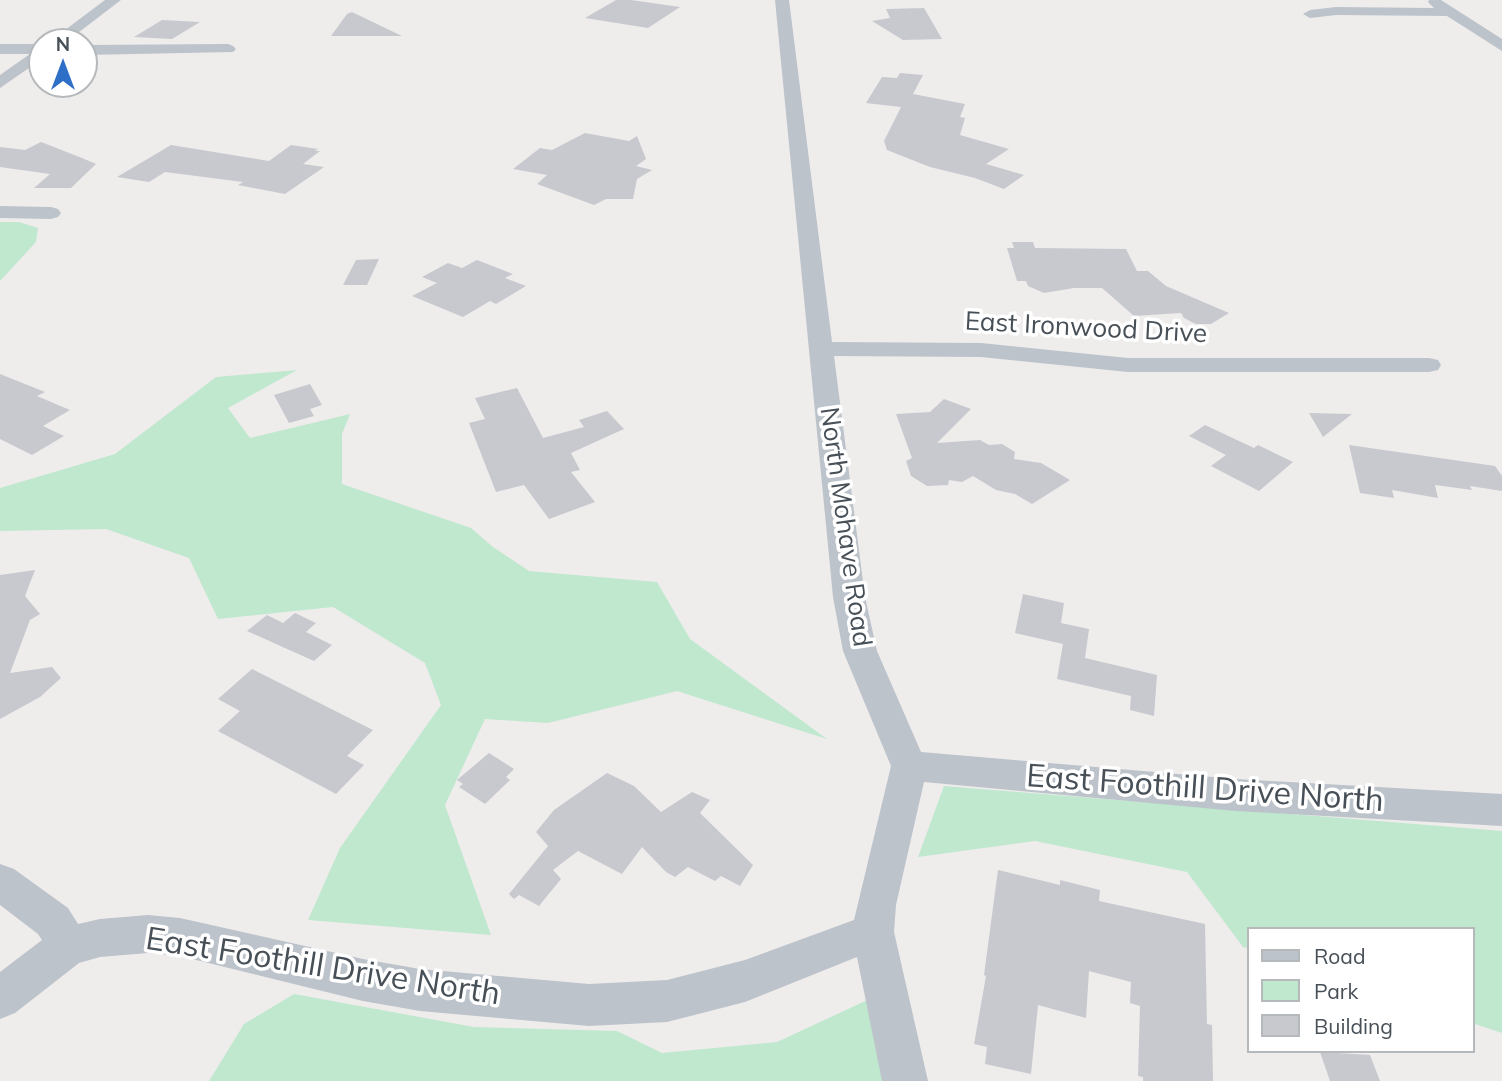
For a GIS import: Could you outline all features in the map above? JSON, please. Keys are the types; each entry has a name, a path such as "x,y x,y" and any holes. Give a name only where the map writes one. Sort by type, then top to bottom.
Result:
{"street":[{"path":"75,28 114,0"},
{"name":"North Mohave Road","path":"782,0 849,597 860,651 909,766"},
{"path":"1433,0 1502,46"},
{"path":"1310,14 1336,10 1450,12"},
{"path":"0,49 28,50"},
{"path":"98,50 228,49"},
{"path":"0,83 28,62"},
{"path":"0,212 51,213"},
{"name":"East Ironwood Drive","path":"823,349 981,349 1090,363 1128,365 1429,365"},
{"path":"905,1081 873,932 876,905 909,766"},
{"name":"East Foothill Drive North","path":"909,766 1236,794 1502,810"},
{"path":"0,882 53,921 68,946 0,998"},
{"name":"East Foothill Drive North","path":"68,946 100,938 148,934 180,937 363,980 419,990 589,1005 667,1000 745,981 873,932"}],"green space":[{"path":"0,222 19,222 38,228 36,242 0,281"},
{"path":"297,370 228,408 250,438 350,414 342,434 342,484 471,528 493,547 529,571 657,582 690,639 827,739 677,691 548,723 485,719 445,805 491,935 308,920 340,848 441,705 425,663 333,607 218,619 189,558 106,529 0,531 0,488 115,454 216,377"},
{"path":"944,786 1502,831 1502,1033 1474,1024 1474,927 1246,927 1246,948 1187,872 1035,841 918,857"},
{"path":"294,994 474,1027 617,1031 662,1053 777,1042 876,996 890,1081 209,1081 244,1024"}],"building":[{"path":"616,0 680,7 648,28 585,18"},
{"path":"924,8 942,39 903,40 872,21 890,18 886,9"},
{"path":"352,12 402,36 331,36 347,14"},
{"path":"162,20 200,22 172,39 134,37"},
{"path":"900,73 923,75 913,94 965,104 960,117 965,118 960,135 1009,149 986,164 1024,175 1004,189 975,178 930,167 887,150 884,141 901,107 866,103 882,77 897,78"},
{"path":"585,133 629,141 637,136 646,159 636,166 652,170 637,179 633,199 606,199 594,205 537,184 547,175 513,169 540,148 552,150"},
{"path":"41,142 96,164 71,188 34,188 50,174 0,167 0,147 25,150"},
{"path":"171,145 269,161 291,145 318,149 315,151 320,151 303,164 324,167 285,194 238,185 243,182 165,172 149,182 117,177"},
{"path":"1012,242 1033,242 1035,248 1126,249 1137,271 1148,271 1166,286 1229,313 1211,324 1196,324 1184,318 1181,313 1134,316 1102,288 1074,288 1044,293 1028,286 1026,281 1017,281 1007,248 1014,248"},
{"path":"379,259 367,285 343,285 356,260"},
{"path":"477,260 513,274 505,278 526,286 496,304 490,301 463,317 412,296 437,283 422,277 448,263 462,268"},
{"path":"0,374 45,392 37,396 70,410 43,426 64,436 32,455 0,439"},
{"path":"310,384 322,405 310,409 314,416 289,423 274,395"},
{"path":"517,388 543,438 584,427 579,420 607,411 624,429 571,453 580,470 571,472 595,502 549,519 524,485 496,492 469,423 485,419 475,398"},
{"path":"944,399 971,409 937,443 980,440 989,445 1002,444 1015,452 1014,459 1041,463 1070,480 1032,504 1015,494 996,490 973,476 962,482 949,480 948,485 927,486 911,476 906,461 912,458 896,414 930,412"},
{"path":"1309,413 1352,414 1323,437"},
{"path":"1205,425 1254,448 1258,445 1293,462 1259,491 1211,466 1226,455 1189,436"},
{"path":"1349,445 1495,466 1502,476 1502,491 1470,486 1472,490 1435,485 1438,498 1392,490 1394,498 1360,493"},
{"path":"35,570 25,596 40,614 30,620 10,673 52,667 61,678 40,697 0,719 0,575"},
{"path":"1023,594 1064,603 1061,623 1089,629 1085,658 1157,675 1154,716 1130,710 1131,696 1057,679 1063,644 1015,633"},
{"path":"295,613 316,623 306,632 332,645 314,661 247,631 267,615 283,623"},
{"path":"252,669 373,730 347,756 364,765 336,794 218,731 240,711 218,699"},
{"path":"489,753 514,769 506,777 510,780 485,804 459,787 463,784 457,780"},
{"path":"607,773 634,786 661,812 692,792 710,800 700,813 753,865 740,886 721,876 715,881 688,867 675,877 666,872 642,847 622,874 578,851 553,870 561,879 539,906 519,895 514,899 509,894 548,846 536,832 554,810"},
{"path":"998,870 1060,885 1060,880 1100,890 1099,901 1205,924 1207,1024 1212,1025 1213,1081 1143,1081 1143,1077 1138,1076 1140,1006 1130,1003 1131,982 1089,971 1086,1018 1038,1005 1031,1074 985,1064 987,1047 974,1044 986,976"},
{"path":"1320,1053 1370,1055 1380,1081 1330,1081"}]}
